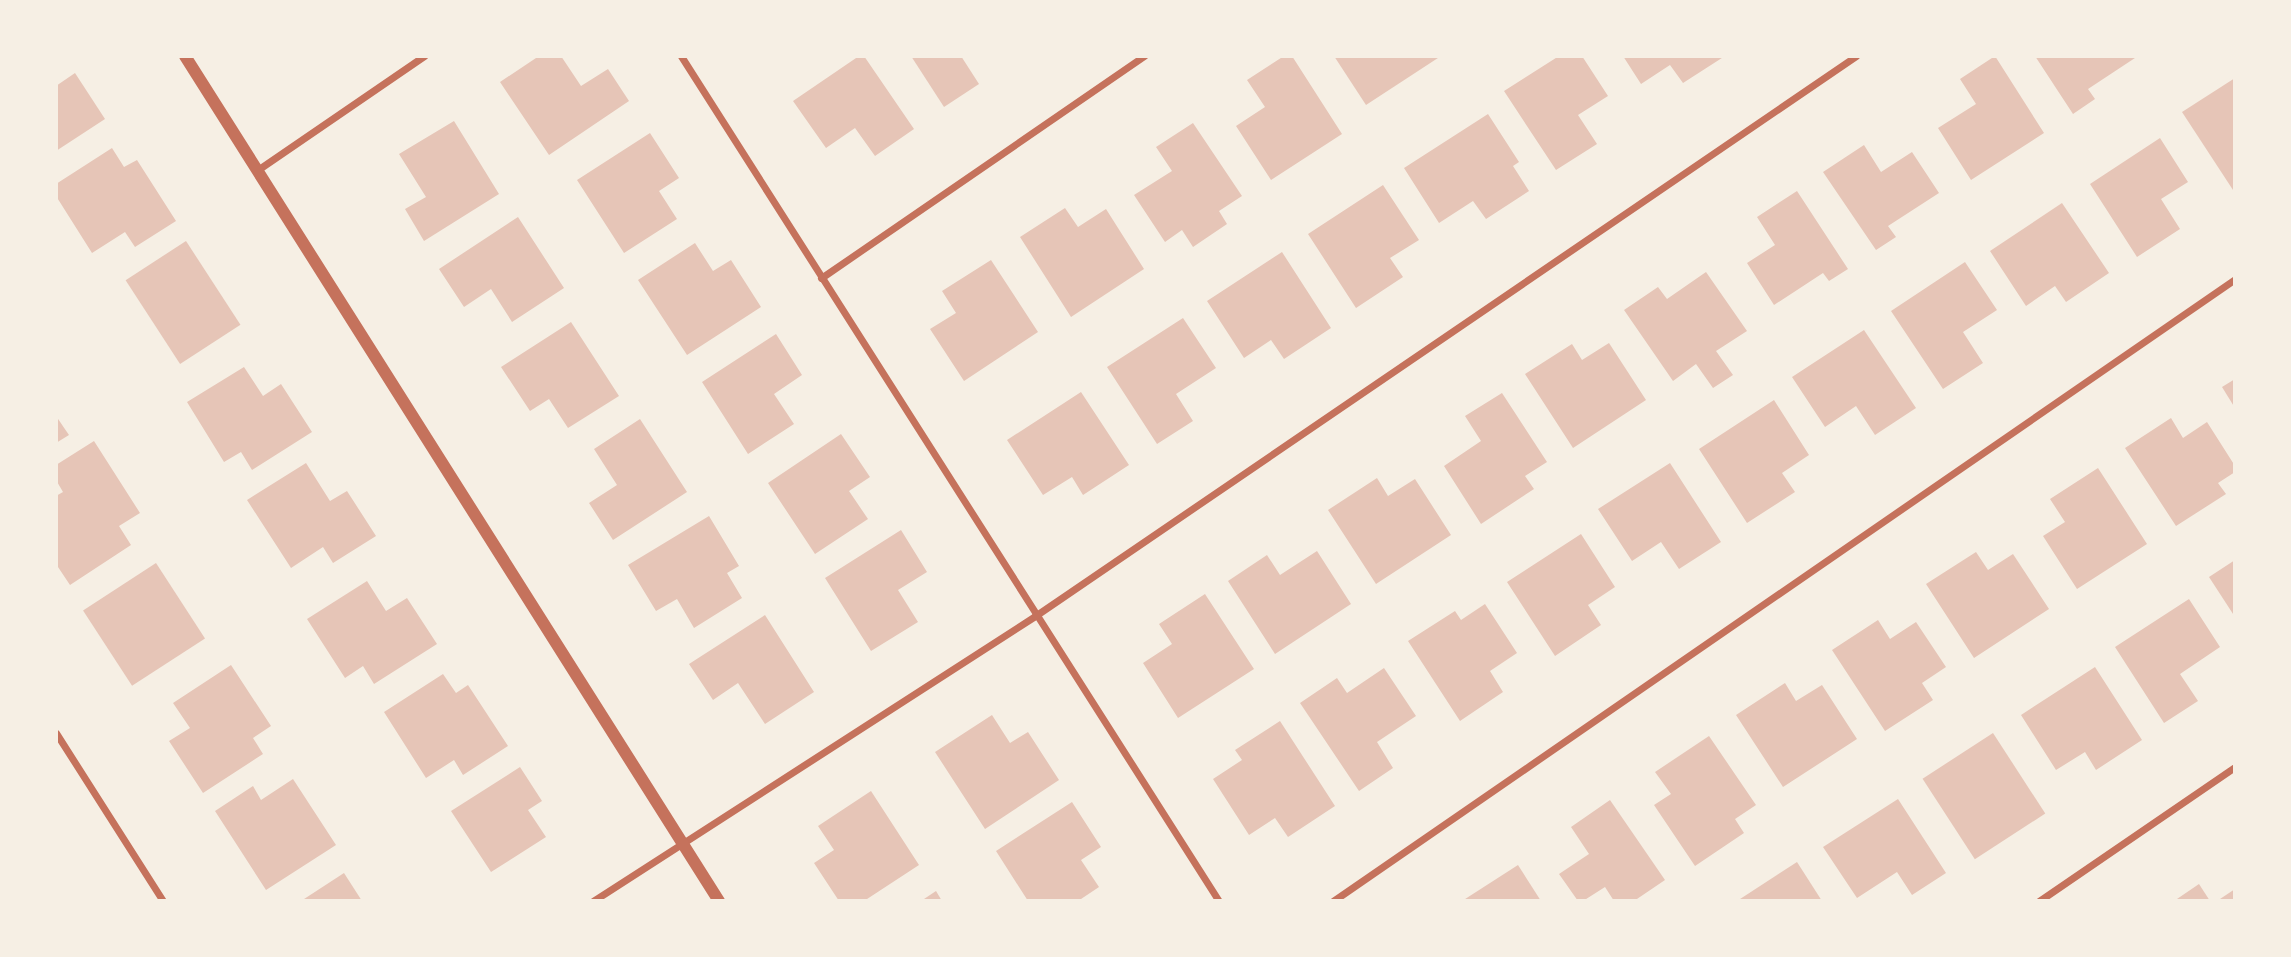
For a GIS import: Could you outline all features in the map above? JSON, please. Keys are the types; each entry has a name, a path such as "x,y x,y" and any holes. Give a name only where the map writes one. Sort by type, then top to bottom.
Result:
{"street":[{"path":"185,56 719,901"},
{"path":"256,172 424,56"},
{"path":"681,56 1035,616 1219,901"},
{"path":"821,278 1144,56"},
{"path":"593,901 1035,616 1856,56"},
{"path":"1333,901 2235,279"},
{"path":"56,733 163,901"},
{"path":"2039,901 2235,767"}],"building":[{"path":"539,56 561,56 581,86 608,69 629,101 549,155 500,82"},
{"path":"859,56 864,56 914,129 875,156 855,128 826,148 793,101"},
{"path":"911,56 961,56 979,84 944,107"},
{"path":"1284,56 1292,56 1342,134 1271,180 1236,126 1265,107 1247,80"},
{"path":"1334,56 1441,56 1366,105"},
{"path":"1559,56 1582,56 1608,96 1578,115 1597,144 1556,170 1504,91"},
{"path":"1623,56 1725,56 1683,83 1670,65 1641,84"},
{"path":"1995,56 2044,133 1971,180 1938,128 1976,104 1960,79"},
{"path":"2035,56 2138,56 2088,89 2095,99 2073,114"},
{"path":"75,73 105,119 56,151 56,86"},
{"path":"2235,78 2235,188 2233,190 2182,112"},
{"path":"1488,114 1519,162 1513,166 1529,191 1486,219 1473,201 1439,223 1404,168"},
{"path":"454,121 499,194 424,241 405,209 426,197 399,154"},
{"path":"1193,123 1242,196 1219,211 1227,224 1193,247 1182,230 1165,242 1134,195 1172,171 1156,147"},
{"path":"650,133 679,178 659,191 677,219 624,253 577,180"},
{"path":"2160,138 2188,182 2161,199 2180,229 2137,257 2090,184"},
{"path":"1864,145 1881,172 1912,152 1939,193 1888,226 1896,237 1876,250 1823,172"},
{"path":"112,148 124,167 137,160 176,221 135,247 125,232 92,253 56,196 56,184"},
{"path":"1383,185 1419,240 1390,258 1403,277 1356,308 1308,234"},
{"path":"1797,191 1848,269 1829,281 1823,273 1774,305 1747,263 1775,245 1757,217"},
{"path":"2062,203 2109,273 2066,302 2055,286 2026,306 1990,251"},
{"path":"1065,208 1078,227 1106,209 1144,269 1071,317 1020,237"},
{"path":"518,217 564,288 512,322 491,289 464,307 439,269"},
{"path":"186,241 240,325 180,364 126,280"},
{"path":"695,243 713,271 731,260 761,307 687,355 638,280"},
{"path":"1282,252 1331,328 1284,359 1271,340 1244,358 1207,301"},
{"path":"991,260 1038,332 964,381 930,329 956,313 942,291"},
{"path":"1965,262 1997,310 1963,332 1983,363 1943,389 1891,311"},
{"path":"1706,272 1747,331 1716,351 1733,375 1713,388 1696,364 1673,381 1624,310 1658,287 1667,299"},
{"path":"1183,318 1216,368 1176,394 1193,421 1157,444 1107,367"},
{"path":"571,322 619,396 568,428 549,399 530,411 501,367"},
{"path":"1864,330 1916,408 1875,435 1856,406 1825,427 1792,377"},
{"path":"776,334 802,375 774,394 794,424 748,454 702,382"},
{"path":"1609,343 1646,400 1573,448 1525,374 1572,344 1582,360"},
{"path":"244,367 263,396 281,384 312,432 252,470 241,452 224,462 187,402"},
{"path":"2235,379 2235,408 2222,387"},
{"path":"1081,392 1129,465 1083,495 1072,477 1043,495 1007,440"},
{"path":"1502,393 1547,462 1525,476 1534,489 1481,524 1444,466 1481,441 1465,416"},
{"path":"1774,400 1809,455 1782,473 1795,492 1747,523 1699,449"},
{"path":"56,416 69,435 56,443"},
{"path":"2171,418 2183,438 2207,422 2235,466 2235,472 2218,483 2226,494 2176,526 2125,448"},
{"path":"640,419 687,492 613,540 589,503 617,485 594,449"},
{"path":"841,434 870,477 849,491 868,519 815,554 768,483"},
{"path":"94,441 140,513 119,526 131,545 70,585 56,564 56,496 63,492 56,480 56,465"},
{"path":"306,463 330,501 347,491 376,536 333,563 323,547 291,568 247,500"},
{"path":"1670,463 1721,542 1679,569 1661,542 1632,561 1598,509"},
{"path":"2098,468 2147,544 2077,589 2043,536 2065,522 2050,499"},
{"path":"1377,478 1388,496 1415,479 1451,535 1376,584 1328,510"},
{"path":"709,516 739,566 727,573 742,598 694,628 677,599 656,611 628,565"},
{"path":"901,530 927,572 898,590 918,622 871,651 825,578"},
{"path":"1581,534 1615,587 1588,605 1601,625 1555,656 1507,582"},
{"path":"1317,551 1351,604 1275,654 1228,581 1267,555 1280,575"},
{"path":"1976,552 1988,570 2013,554 2049,609 1974,658 1926,584"},
{"path":"2235,560 2235,617 2209,577"},
{"path":"156,563 205,638 132,686 83,610"},
{"path":"367,581 386,611 407,598 437,644 374,684 363,666 345,678 307,619"},
{"path":"1205,594 1254,669 1178,718 1143,663 1172,644 1159,624"},
{"path":"2189,599 2220,647 2180,674 2198,701 2164,723 2115,647"},
{"path":"1485,604 1517,653 1490,671 1503,692 1460,721 1408,641 1455,611 1461,620"},
{"path":"765,615 814,692 765,724 738,683 713,700 689,664"},
{"path":"1878,620 1890,639 1916,622 1946,667 1922,683 1933,700 1885,731 1832,650"},
{"path":"231,665 271,726 253,738 263,754 203,793 169,741 190,728 173,703"},
{"path":"2095,667 2142,740 2096,770 2085,752 2056,770 2021,715"},
{"path":"1384,668 1416,716 1377,742 1393,768 1359,791 1300,703 1337,678 1347,693"},
{"path":"443,674 456,693 468,685 508,746 463,775 454,760 426,778 384,712"},
{"path":"1785,683 1796,701 1822,685 1857,739 1783,787 1736,715"},
{"path":"992,715 1010,743 1028,732 1059,780 985,829 935,752"},
{"path":"1280,721 1335,806 1288,837 1275,818 1249,835 1213,779 1242,760 1235,750"},
{"path":"1993,733 2045,814 1975,859 1923,779"},
{"path":"1709,736 1756,805 1735,819 1744,833 1695,866 1654,805 1671,794 1655,772"},
{"path":"520,767 542,801 528,810 546,837 491,872 451,811"},
{"path":"293,779 336,845 266,890 215,811 253,786 261,800"},
{"path":"871,791 919,865 864,901 839,901 814,863 834,850 818,826"},
{"path":"1898,799 1946,873 1912,895 1897,872 1857,898 1823,847"},
{"path":"1610,800 1665,880 1634,901 1614,901 1605,887 1583,901 1578,901 1559,874 1589,854 1571,827"},
{"path":"1072,802 1101,847 1081,860 1099,887 1078,901 1028,901 996,851"},
{"path":"1797,862 1822,901 1737,901"},
{"path":"1518,865 1541,901 1462,901"},
{"path":"344,873 362,901 301,901"},
{"path":"2199,884 2210,901 2174,901"},
{"path":"2235,889 2235,901 2217,901"},
{"path":"936,891 942,901 921,901"}]}
